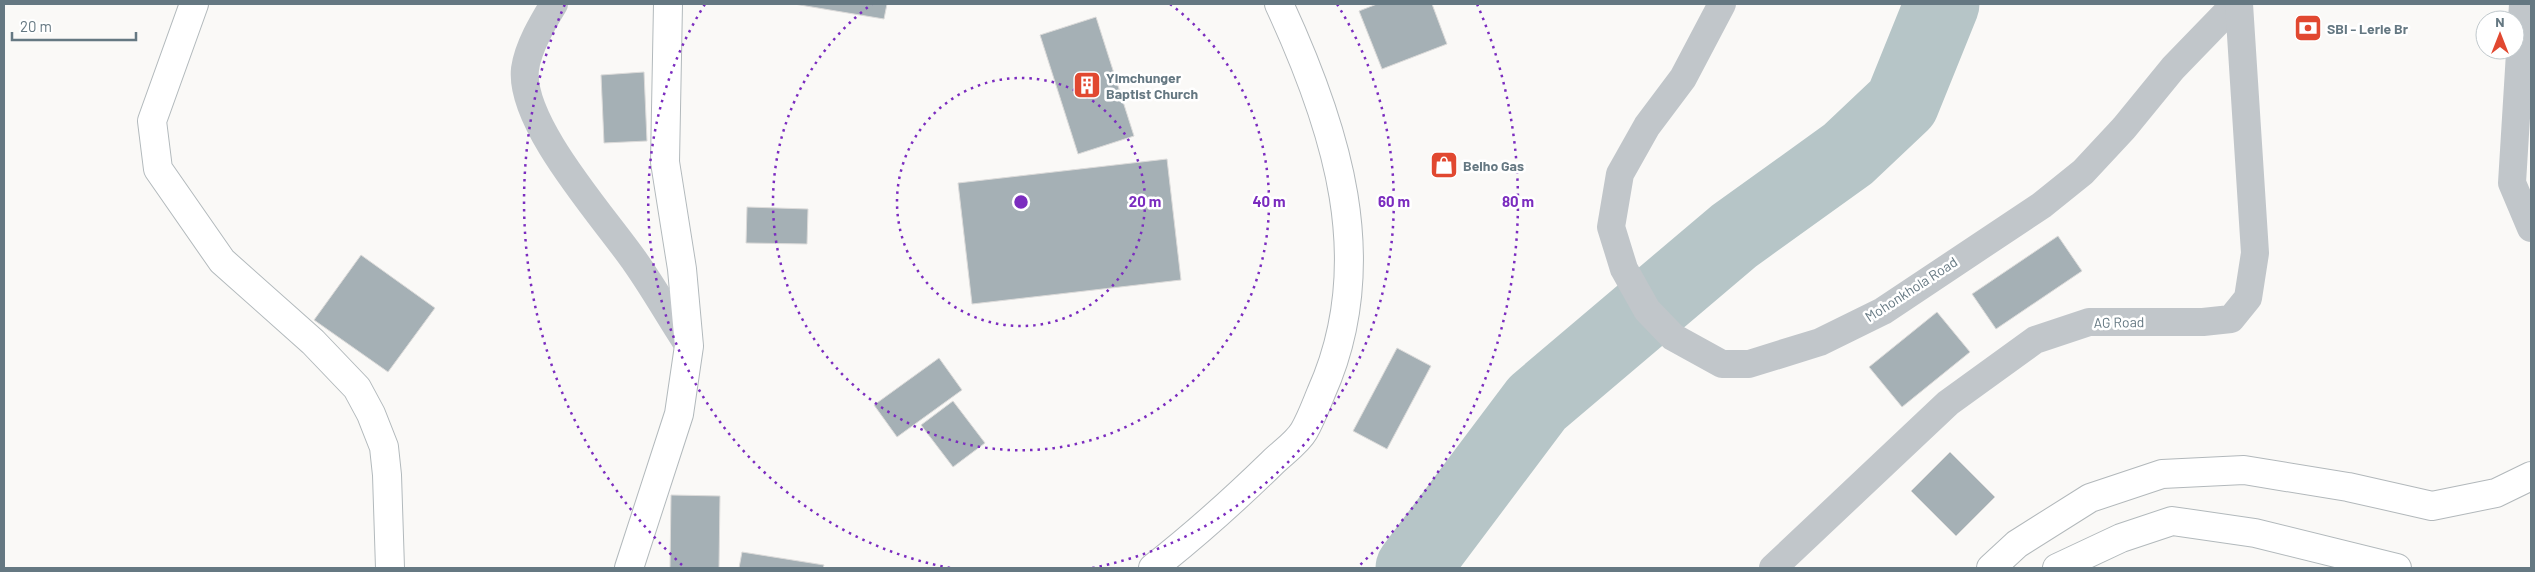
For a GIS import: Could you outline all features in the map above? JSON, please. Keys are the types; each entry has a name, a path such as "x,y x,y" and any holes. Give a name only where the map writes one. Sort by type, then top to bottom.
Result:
{"main road":[{"path":"194,4 152,121 158,170 222,261 313,342 357,388 371,414 384,447 387,475 390,568"},
{"path":"629,568 679,414 689,346 682,269 666,162 668,4"},
{"path":"1153,568 1227,508 1304,432 1333,366 1346,314 1350,246 1339,163 1305,60 1279,4"},
{"path":"1991,568 2017,544 2090,498 2162,474 2244,470 2348,487 2432,506 2496,494 2531,476"},
{"path":"2057,568 2121,538 2172,521 2255,533 2397,568"}],"street":[{"path":"554,4 540,26 525,69 529,103 552,148 636,264 689,346"},
{"name":"Mohonkhola Road","path":"1722,4 1683,78 1647,126 1620,174 1611,227 1624,268 1648,310 1673,337 1722,364 1749,364 1820,342 1882,310 2042,205 2089,166 2124,128 2173,68 2234,4"},
{"name":"AG Road","path":"1773,568 1948,403 2035,340 2089,322 2203,322 2231,319 2248,298 2255,253 2239,4"},
{"path":"2523,4 2512,183 2531,228"}],"building":[{"path":"794,4 887,4 884,19"},
{"path":"1377,4 1432,4 1447,44 1382,69 1359,11"},
{"name":"Yimchunger Baptist Church","path":"1096,17 1134,136 1078,154 1040,35"},
{"path":"644,72 647,141 604,143 601,75"},
{"path":"1167,159 1181,280 972,304 958,183"},
{"path":"747,207 808,209 807,244 746,243"},
{"path":"2058,236 2082,271 1996,329 1972,294"},
{"path":"361,255 435,308 388,372 314,320"},
{"path":"1937,312 1970,352 1902,407 1869,367"},
{"path":"1397,348 1431,366 1387,449 1353,431"},
{"path":"939,358 962,390 897,437 874,405"},
{"path":"953,401 985,443 953,467 921,425"},
{"path":"1950,452 1995,497 1956,536 1911,491"},
{"path":"671,495 720,496 719,568 670,568"},
{"path":"742,552 824,565 823,568 739,568"}],"waterway":[{"path":"1413,568 1537,403 1734,236 1848,154 1902,103 1942,4"}],"place":[{"name":"SBI - Lerie Br","path":"2308,28"},
{"name":"Yimchunger Baptist Church","path":"1087,85"},
{"name":"Belho Gas","path":"1444,165"}]}
